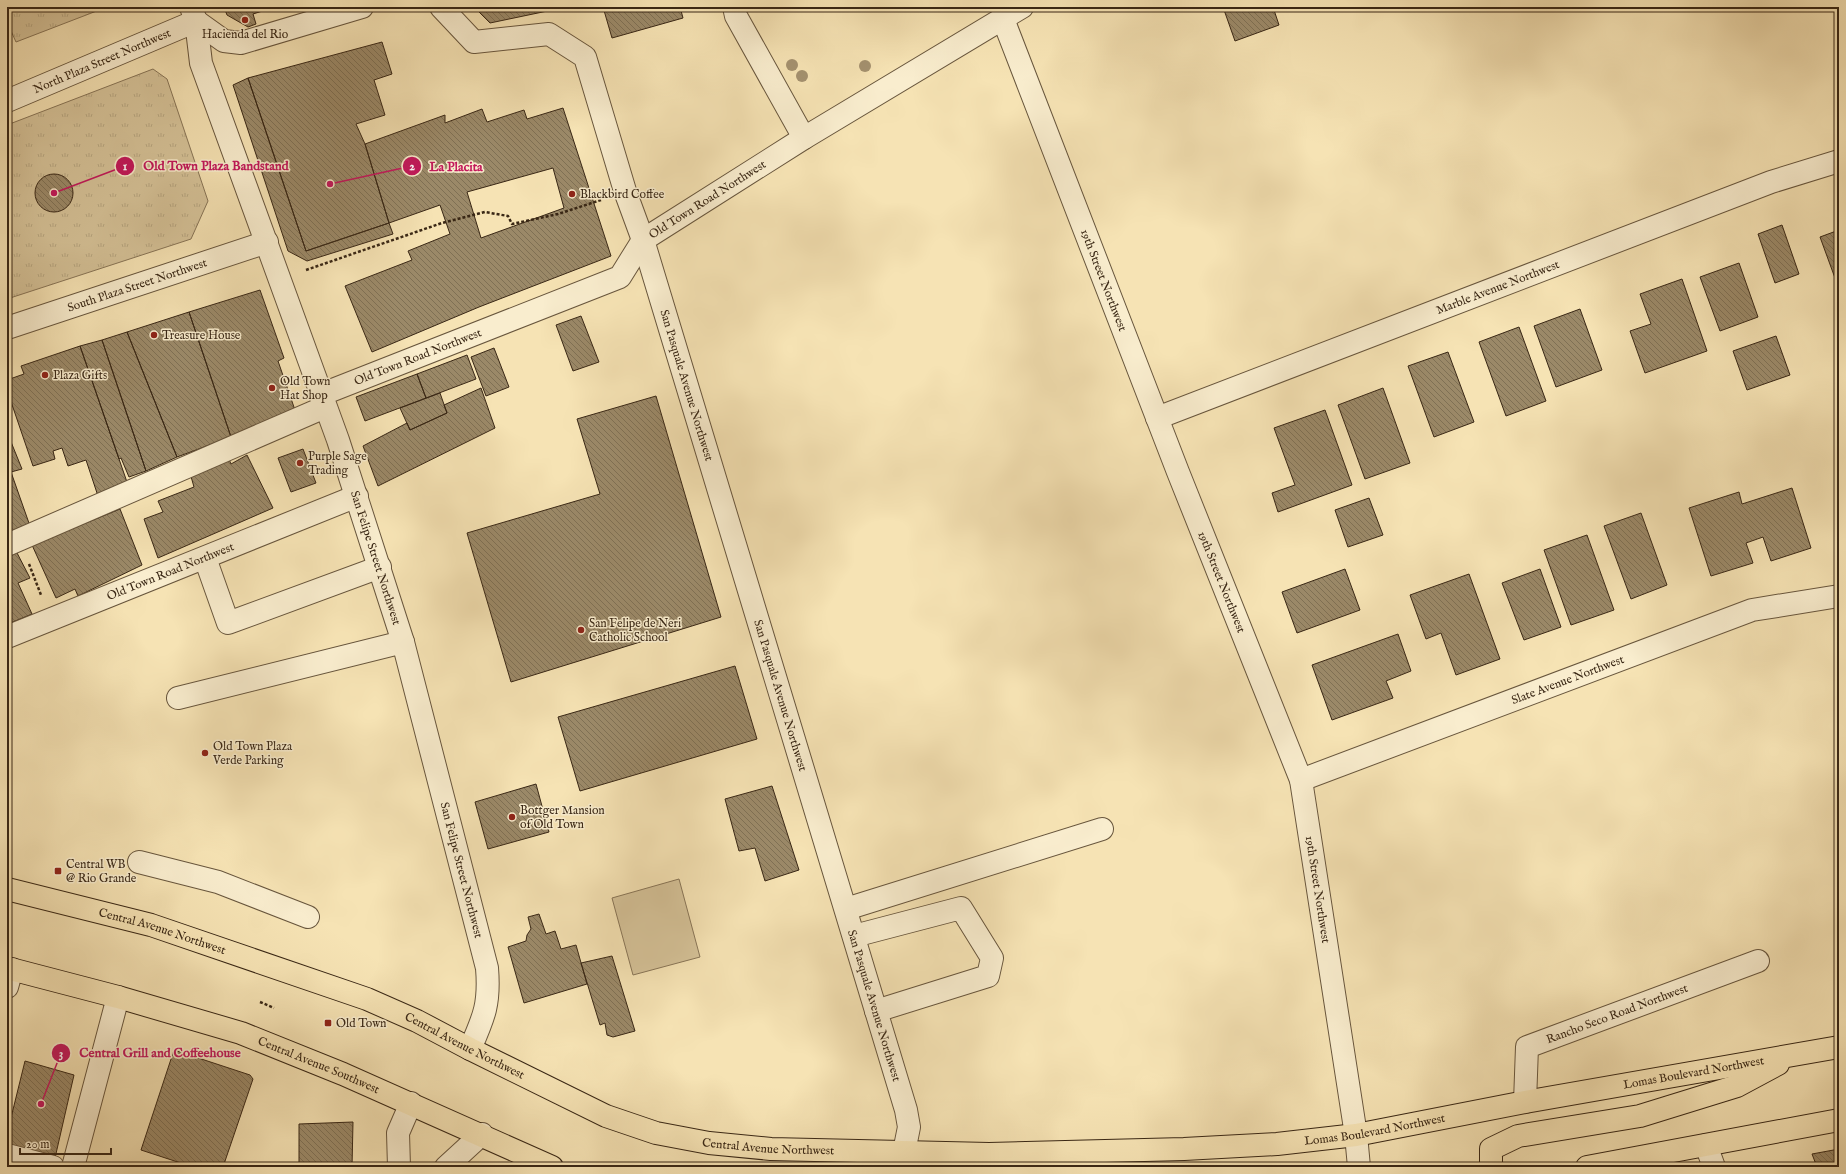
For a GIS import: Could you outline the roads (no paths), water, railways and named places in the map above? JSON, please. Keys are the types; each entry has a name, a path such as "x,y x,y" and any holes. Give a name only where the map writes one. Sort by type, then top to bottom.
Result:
{"main road":[{"name":"Central Avenue Northwest","path":"7,890 152,925 361,997 416,1021 606,1116 656,1132 709,1143 905,1162"},
{"name":"Central Avenue Southwest","path":"9,975 118,997 241,1033 411,1102 552,1167"},
{"name":"Lomas Boulevard Northwest","path":"905,1162 989,1154 1176,1149 1277,1144 1356,1135 1525,1102 1839,1047"},
{"path":"1491,1167 1492,1149 1518,1136 1640,1116 1737,1086 1799,1054"},
{"path":"1587,1167 1839,1120"}],"street":[{"path":"194,14 224,41 241,43 362,7"},
{"name":"San Pasquale Avenue Northwest","path":"441,7 474,42 549,34 585,57 625,191 643,240 906,1110 909,1126 905,1162"},
{"path":"734,7 736,16 804,138"},
{"name":"Old Town Road Northwest","path":"14,542 323,401 620,277 643,240 804,138 1022,7"},
{"name":"North Plaza Street Northwest","path":"7,101 194,14"},
{"name":"San Felipe Street Northwest","path":"194,14 201,63 267,242 323,401 380,567 403,642 487,968 489,991 486,1012 470,1049"},
{"name":"19th Street Northwest","path":"1003,19 1157,418 1301,780 1356,1135 1359,1167"},
{"name":"Marble Avenue Northwest","path":"1157,418 1771,182 1839,161"},
{"name":"South Plaza Street Northwest","path":"7,328 267,242"},
{"name":"Old Town Road Northwest","path":"7,637 356,496"},
{"path":"205,558 228,622 380,567"},
{"name":"Slate Avenue Northwest","path":"1301,780 1752,610 1839,596"},
{"path":"178,698 403,642"},
{"path":"846,909 1102,829"},
{"path":"139,862 218,882 308,917"},
{"path":"854,936 961,908 992,958 988,976 876,1010"},
{"name":"Rancho Seco Road Northwest","path":"1525,1102 1527,1047 1758,961"},
{"path":"73,1167 118,997"},
{"path":"61,1167 80,1090 97,1078"},
{"path":"399,1167 398,1133 411,1102"},
{"path":"446,1167 482,1134"},
{"path":"1706,1145 1714,1167"},
{"path":"7,1155 53,1167"},
{"path":"7,1165 15,1167"}],"place":[{"name":"Hacienda del Rio","path":"245,20"},
{"name":"La Placita","path":"330,184"},
{"name":"Old Town Plaza Bandstand","path":"54,193"},
{"name":"Blackbird Coffee","path":"572,194"},
{"name":"Treasure House","path":"154,335"},
{"name":"Plaza Gifts","path":"45,375"},
{"name":"Old Town Hat Shop","path":"272,388"},
{"name":"Purple Sage Trading","path":"300,463"},
{"name":"San Felipe de Neri Catholic School","path":"581,630"},
{"name":"Old Town Plaza Verde Parking","path":"205,753"},
{"name":"Bottger Mansion of Old Town","path":"512,817"},
{"name":"Central WB @ Rio Grande","path":"58,871"},
{"name":"Old Town","path":"328,1023"},
{"name":"Central Grill and Coffeehouse","path":"41,1104"}]}
